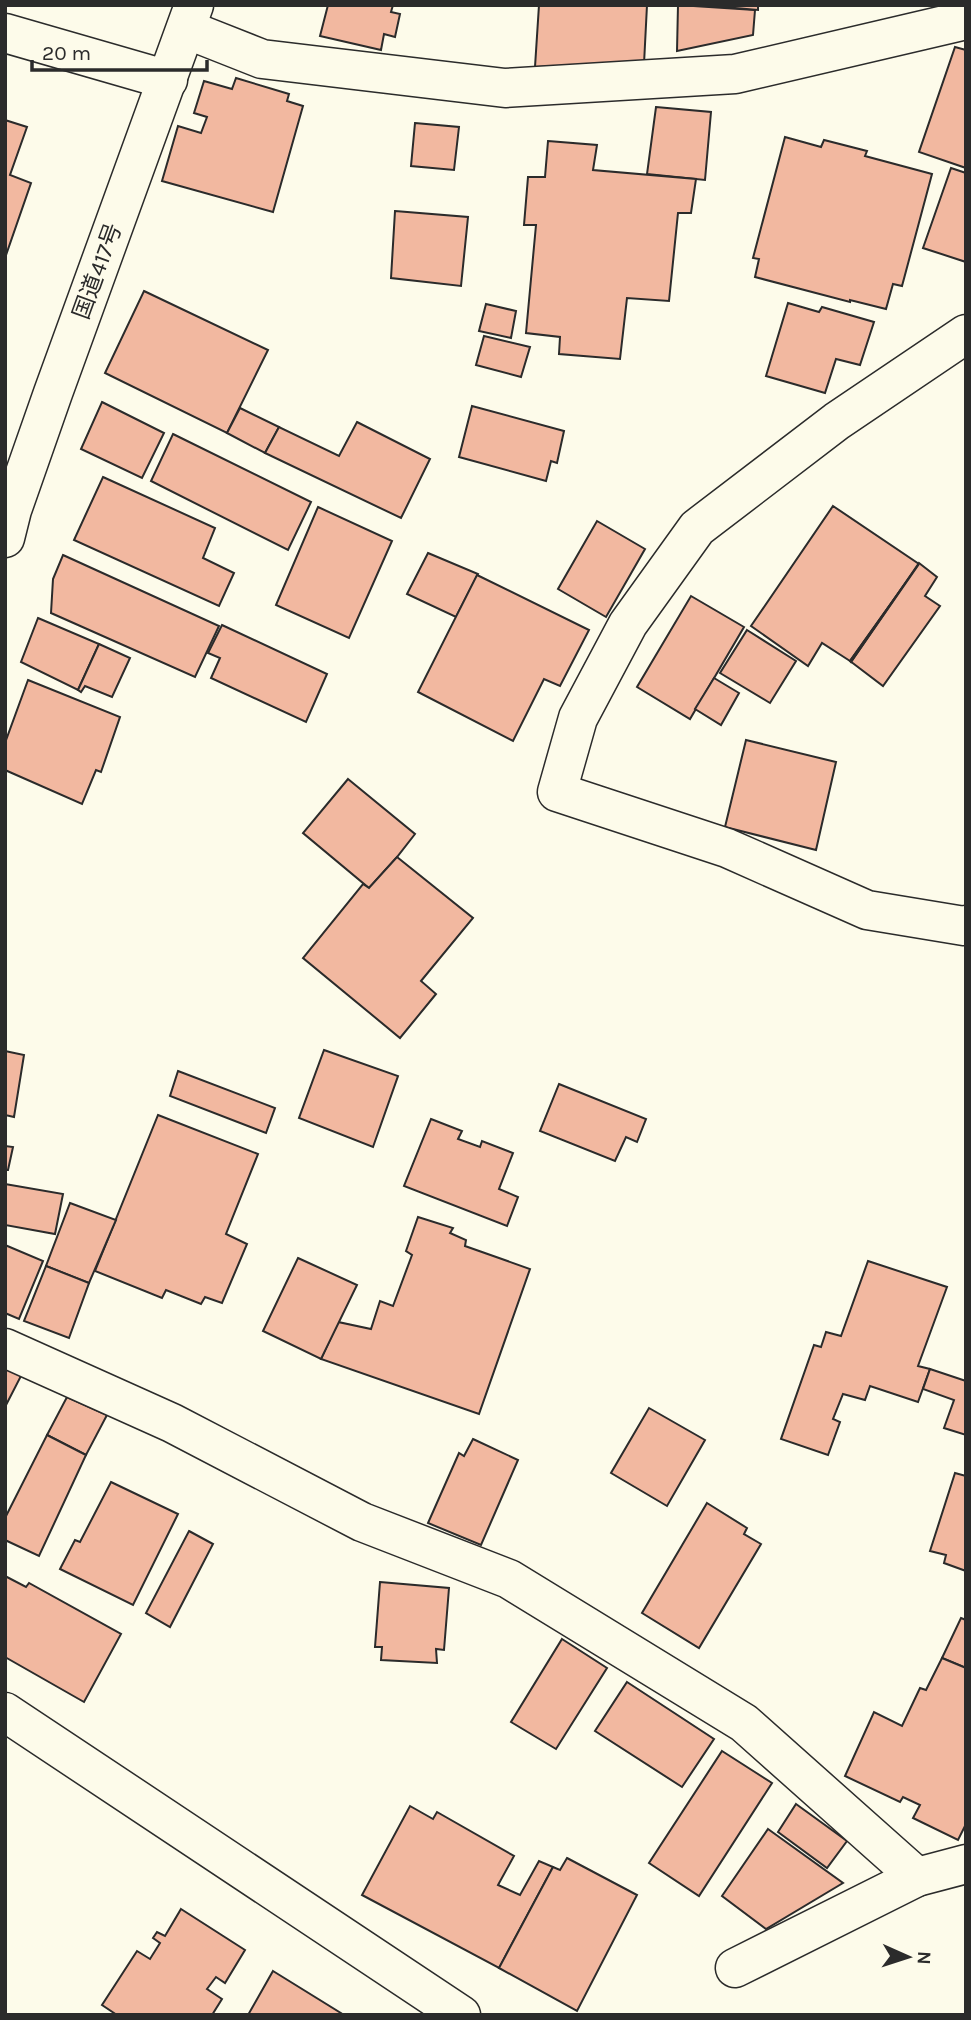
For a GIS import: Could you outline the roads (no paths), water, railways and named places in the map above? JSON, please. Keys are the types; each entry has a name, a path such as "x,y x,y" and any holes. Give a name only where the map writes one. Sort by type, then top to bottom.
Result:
{"main road":[{"path":"190,17 262,59 505,88 735,74 966,20"},
{"name":"国道417号","path":"5,538 52,393 190,17"},
{"path":"5,33 168,80"},
{"path":"966,334 837,421 697,528 621,636 578,718 557,792 727,848 867,910 966,925"},
{"path":"5,1348 172,1423 362,1522 509,1579 744,1723 917,1877"},
{"path":"5,1712 461,2015"},
{"path":"734,1968 917,1877 966,1864"}]}
